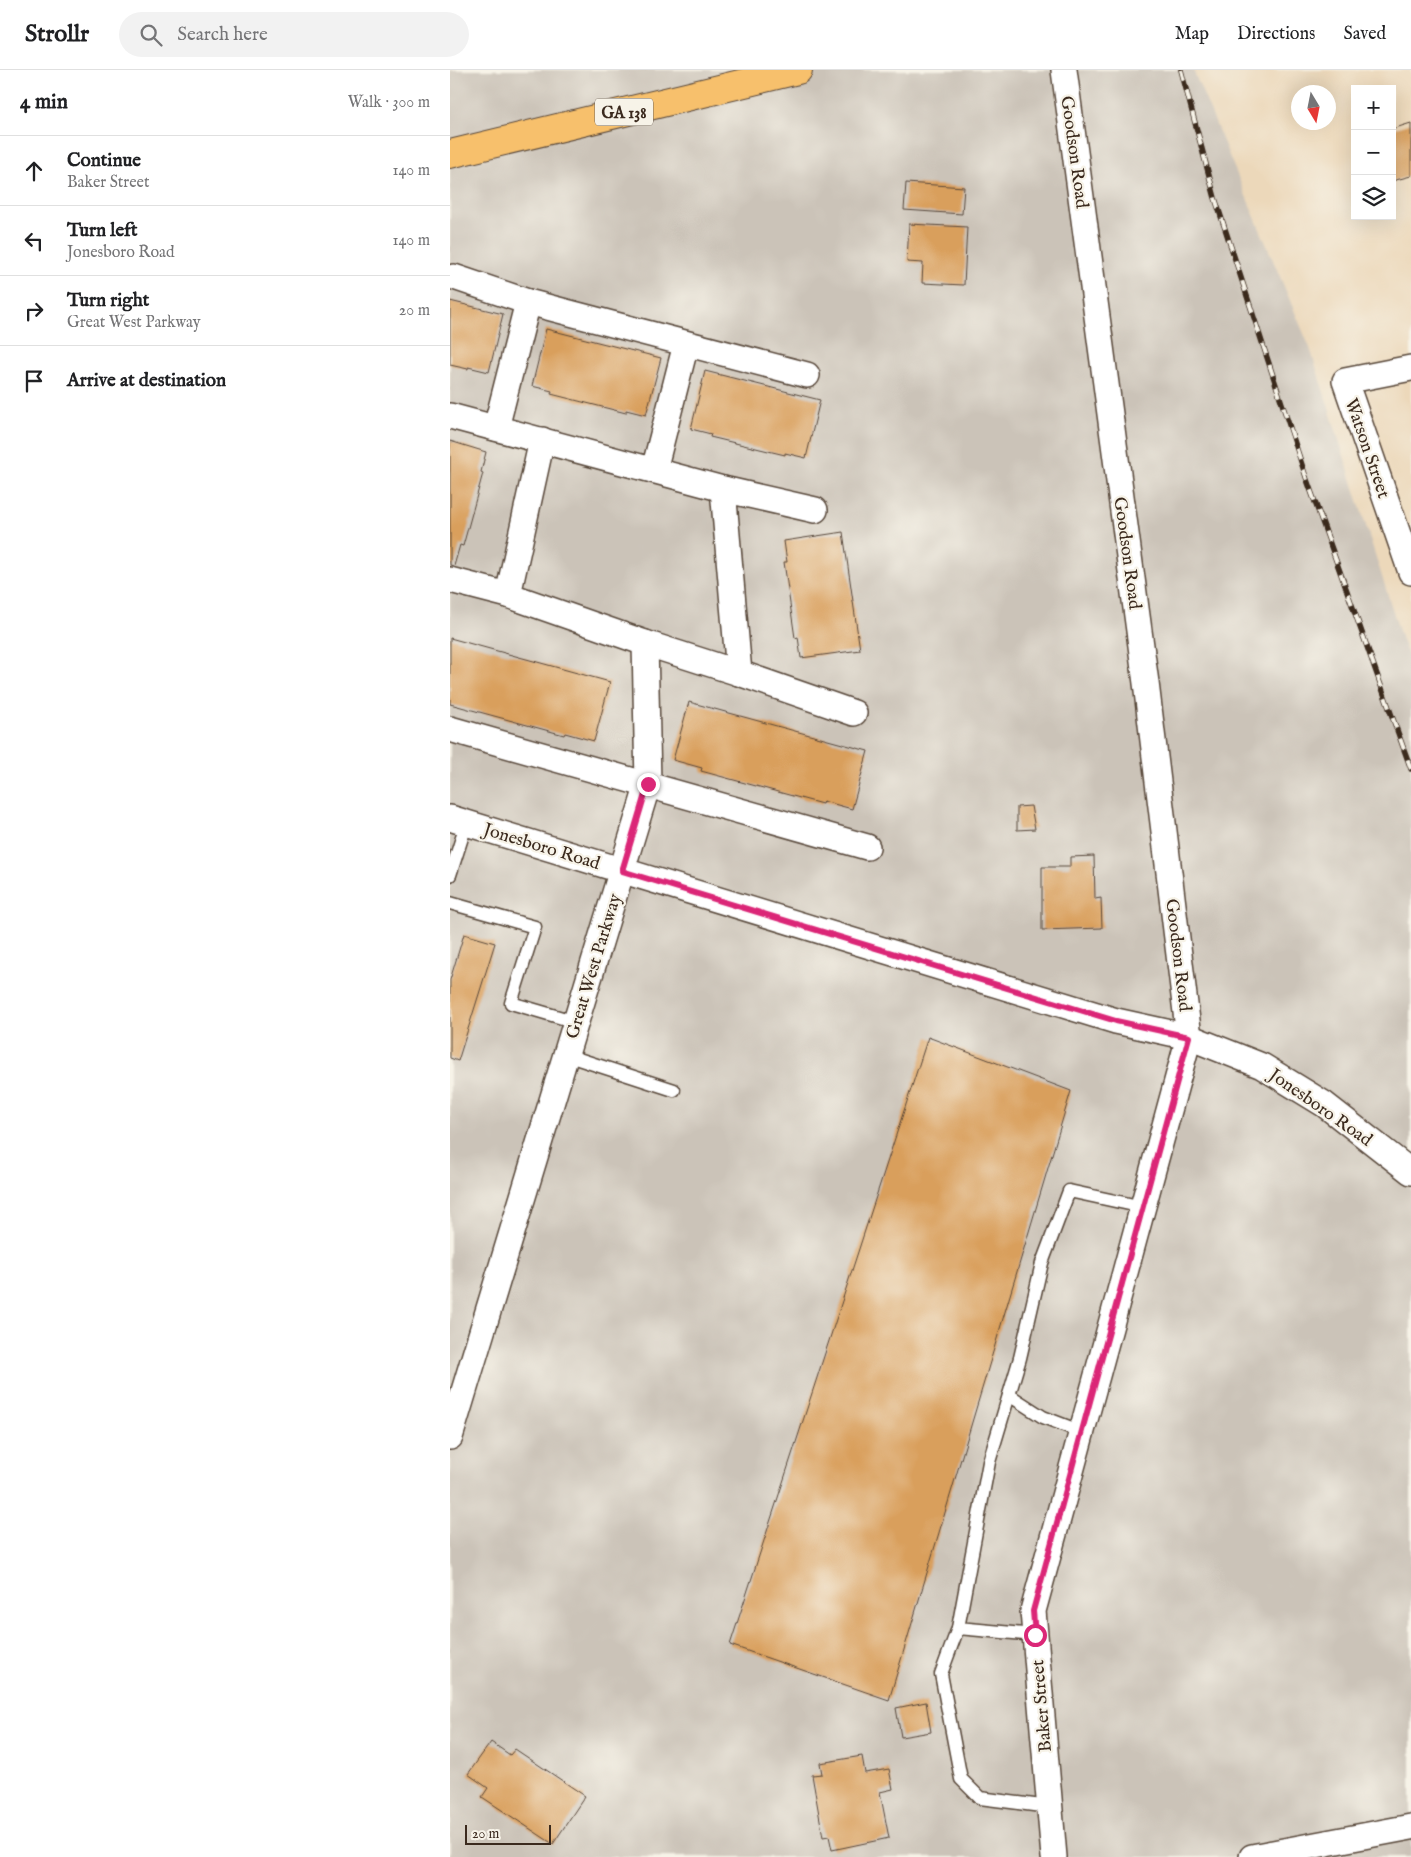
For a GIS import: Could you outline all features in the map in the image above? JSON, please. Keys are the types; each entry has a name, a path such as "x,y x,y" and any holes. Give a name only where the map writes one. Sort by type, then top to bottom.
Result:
{"main road":[{"name":"GA 138","path":"450,154 798,70"}],"street":[{"name":"Goodson Road","path":"1064,70 1144,673 1189,1037"},
{"path":"454,277 528,302 807,375"},
{"path":"496,428 528,302"},
{"path":"654,470 686,344"},
{"name":"Watson Street","path":"1411,368 1345,381 1411,572"},
{"path":"450,416 723,489 815,510"},
{"path":"508,595 542,440"},
{"path":"723,489 739,673"},
{"path":"450,580 508,595 854,713"},
{"name":"Great West Parkway","path":"450,1437 648,784 645,643"},
{"path":"450,729 868,847"},
{"name":"Jonesboro Road","path":"458,820 1116,1021 1189,1037 1262,1066 1324,1104 1411,1172"},
{"name":"Baker Street","path":"1054,1857 1033,1611 1189,1037"},
{"path":"1252,1857 1411,1827"}],"lane":[{"path":"450,875 458,820"},
{"path":"450,903 536,927 511,1003 576,1022"},
{"path":"566,1054 674,1090"},
{"path":"1050,1808 980,1798 961,1779 941,1674 958,1628 989,1462 1020,1358 1042,1263 1069,1191 1143,1207"},
{"path":"1009,1395 1043,1418 1082,1432"},
{"path":"958,1628 1035,1635"}],"shaded area":[{"path":"450,70 1193,70 1310,348 1402,640 1411,663 1411,1857 450,1857"},
{"path":"1193,70 1411,70 1411,663 1402,640"}],"building":[{"path":"1411,123 1411,176 1396,180 1396,130 1396,128"},
{"path":"906,183 964,187 962,214 904,210"},
{"path":"909,224 967,227 964,285 922,283 923,263 907,262"},
{"path":"450,301 503,314 489,372 450,365"},
{"path":"546,329 661,358 646,415 626,410 626,413 551,394 552,391 532,386"},
{"path":"705,371 820,400 806,458 785,453 785,455 710,437 711,434 691,429"},
{"path":"450,441 486,452 481,472 483,473 463,546 460,545 454,566 450,565"},
{"path":"843,532 860,650 801,658 798,637 795,638 784,562 787,562 784,541"},
{"path":"450,638 610,682 594,741 565,733 564,735 450,704"},
{"path":"689,702 868,751 852,809 823,801 822,804 701,771 702,768 673,760"},
{"path":"1031,806 1035,829 1017,830 1017,807"},
{"path":"1094,856 1095,899 1101,898 1102,928 1042,930 1042,867 1070,867 1070,857"},
{"path":"464,934 495,943 458,1061 450,1058 450,980"},
{"path":"928,1037 1071,1091 889,1700 730,1645"},
{"path":"926,1702 931,1732 901,1737 896,1708"},
{"path":"491,1742 510,1755 515,1749 585,1796 553,1844 482,1797 488,1788 468,1774"},
{"path":"862,1756 865,1773 889,1769 893,1789 880,1792 889,1838 832,1850 829,1836 823,1837 812,1775 822,1774 820,1763"}],"railway":[{"path":"1181,70 1215,198 1306,477 1411,769"}],"route":[{"path":"648,784 622,871 1116,1021 1189,1037 1033,1611 1035,1635"}]}
